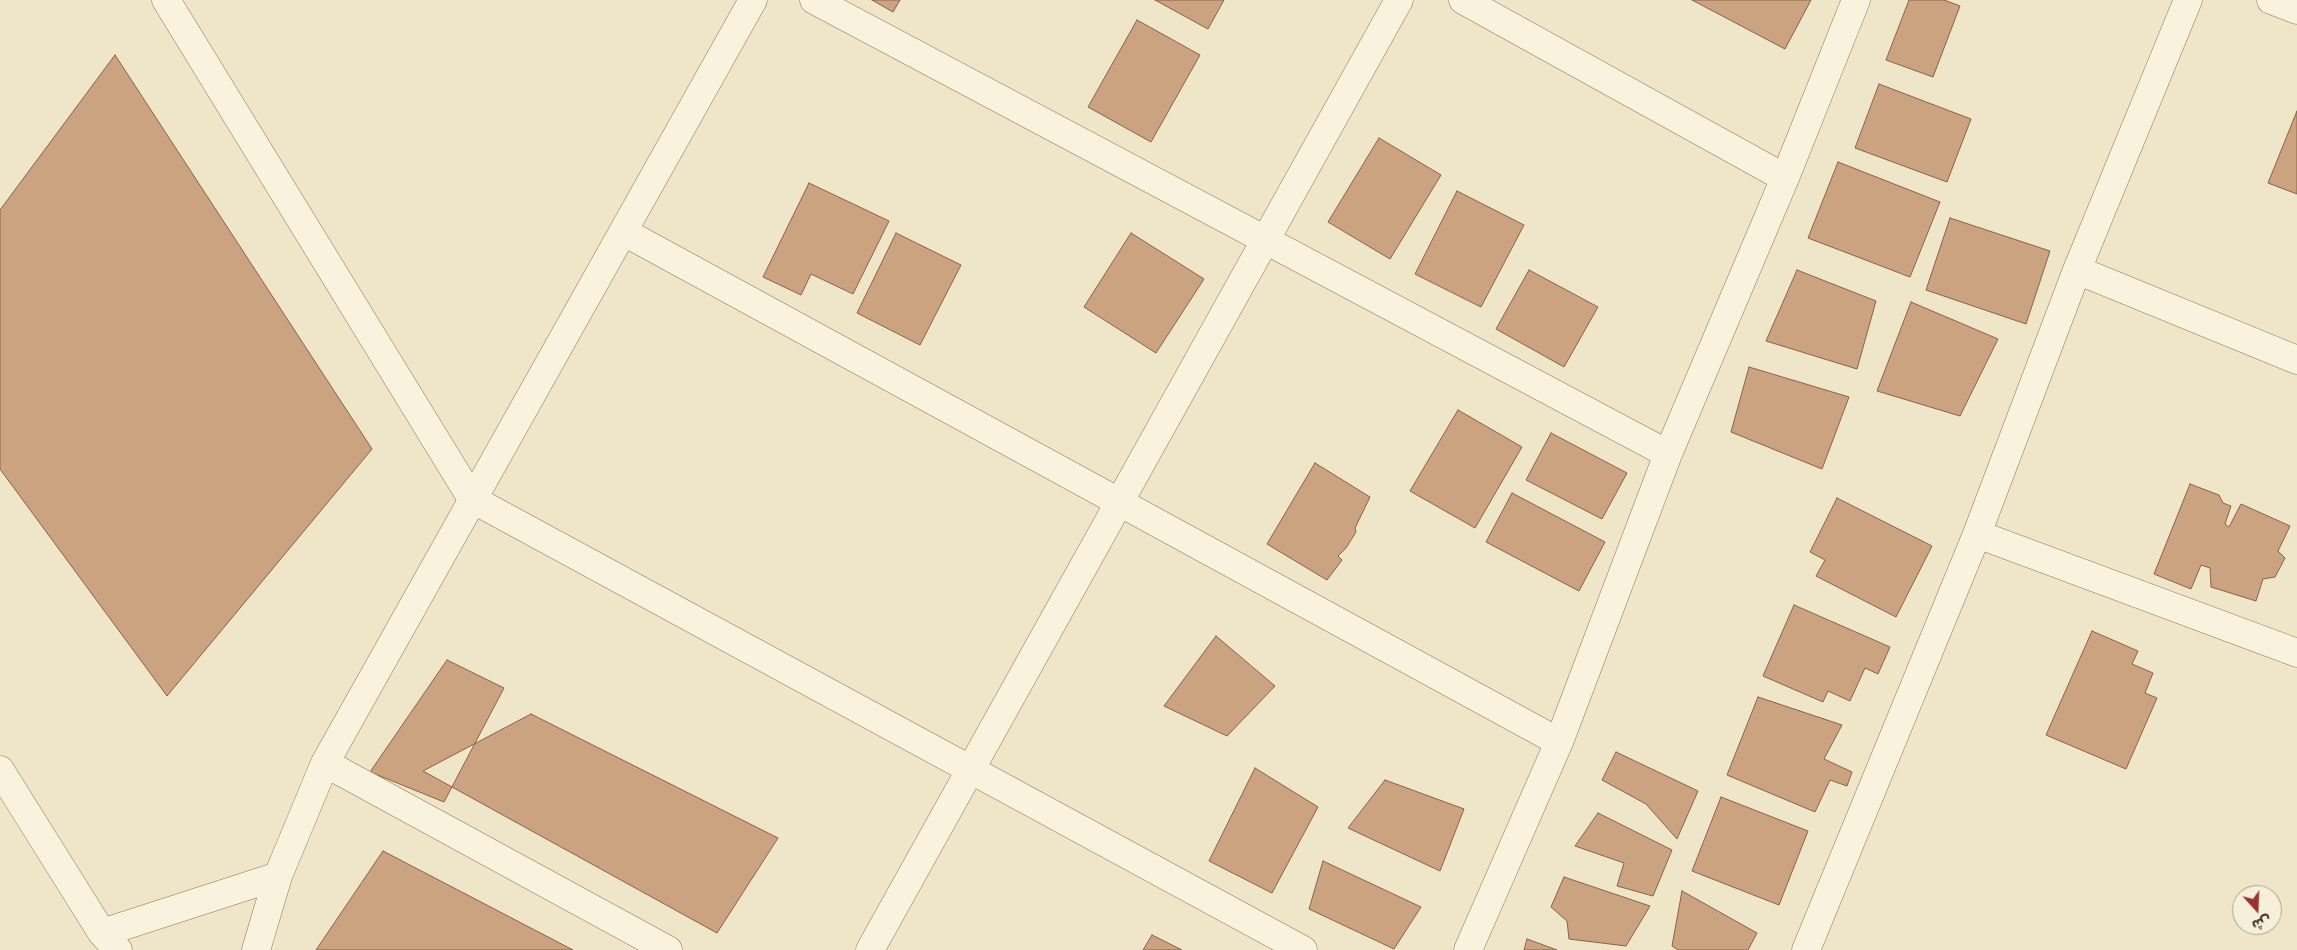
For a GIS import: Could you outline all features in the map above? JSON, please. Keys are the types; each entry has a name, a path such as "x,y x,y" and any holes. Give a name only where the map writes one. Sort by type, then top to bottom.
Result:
{"street":[{"path":"166,0 472,500 1303,950"},
{"path":"256,950 278,876 326,763 753,0"},
{"path":"814,0 1668,454"},
{"path":"870,950 1399,0"},
{"path":"1463,0 1786,178"},
{"path":"1468,950 1558,742 1668,454 1786,178 1856,0"},
{"path":"1806,950 1977,534 2077,270 2188,0"},
{"path":"2271,0 2297,10"},
{"path":"624,232 1558,742"},
{"path":"2077,270 2297,360"},
{"path":"1977,534 2297,651"},
{"path":"326,763 668,950"},
{"path":"0,770 110,942 278,876"}],"building":[{"path":"872,0 900,0 893,12"},
{"path":"1155,0 1224,0 1208,29"},
{"path":"1692,0 1811,0 1785,49"},
{"path":"1909,0 1944,0 1960,6 1933,77 1886,60"},
{"path":"1137,20 1200,55 1151,142 1088,107"},
{"path":"115,55 372,449 167,696 0,469 0,210"},
{"path":"1879,84 1971,119 1947,182 1855,148"},
{"path":"2297,111 2297,194 2268,183"},
{"path":"1379,138 1441,175 1390,259 1328,222"},
{"path":"1838,162 1940,202 1910,277 1808,238"},
{"path":"809,183 889,221 853,294 811,274 801,295 763,277"},
{"path":"1457,191 1524,225 1481,307 1415,274"},
{"path":"1950,218 2050,251 2026,324 1926,290"},
{"path":"896,233 961,265 920,345 857,313"},
{"path":"1131,233 1204,279 1156,353 1084,307"},
{"path":"1529,270 1598,307 1564,367 1496,329"},
{"path":"1797,270 1876,301 1857,369 1766,341"},
{"path":"1911,302 1998,339 1960,416 1877,391"},
{"path":"1749,367 1849,397 1822,469 1731,432"},
{"path":"1458,410 1522,447 1475,528 1410,491"},
{"path":"1551,433 1627,473 1602,519 1526,480"},
{"path":"1315,463 1370,497 1355,528 1356,532 1346,548 1338,556 1342,560 1327,580 1267,544"},
{"path":"2190,484 2219,495 2223,503 2231,506 2225,524 2229,527 2241,504 2290,526 2278,551 2285,558 2275,577 2263,579 2256,601 2211,587 2210,568 2201,565 2191,589 2154,574"},
{"path":"1512,493 1605,542 1579,591 1486,542"},
{"path":"1837,498 1932,546 1896,617 1816,576 1825,560 1810,552"},
{"path":"1794,605 1890,647 1878,674 1865,668 1850,701 1828,691 1823,702 1763,676"},
{"path":"2092,631 2138,651 2132,664 2153,673 2145,693 2157,698 2126,769 2046,735"},
{"path":"1216,636 1275,686 1227,736 1164,706"},
{"path":"447,660 504,688 444,802 370,772"},
{"path":"1758,697 1842,725 1824,759 1852,772 1847,786 1830,780 1815,812 1727,775"},
{"path":"531,714 778,838 717,933 423,771"},
{"path":"1616,752 1698,791 1677,839 1646,804 1602,780"},
{"path":"1255,768 1318,807 1272,893 1209,861"},
{"path":"1385,780 1464,809 1440,871 1348,828"},
{"path":"1721,797 1808,831 1779,905 1692,871"},
{"path":"1598,813 1672,850 1653,896 1617,886 1624,863 1575,846"},
{"path":"383,851 573,950 316,950"},
{"path":"1323,861 1421,907 1394,949 1309,909"},
{"path":"1564,877 1650,906 1626,946 1569,939 1567,921 1551,907"},
{"path":"1682,891 1757,933 1748,950 1678,950 1672,946"},
{"path":"1152,935 1182,950 1143,950"},
{"path":"1527,939 1557,950 1524,950"}]}
